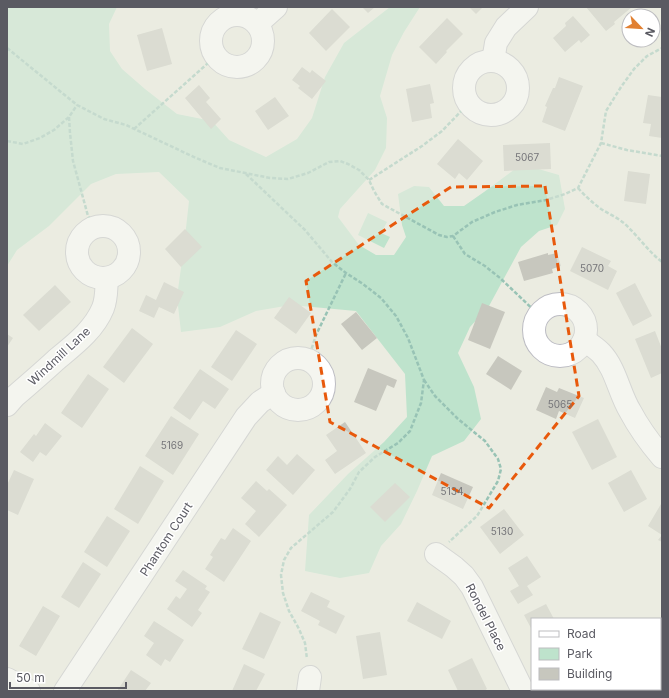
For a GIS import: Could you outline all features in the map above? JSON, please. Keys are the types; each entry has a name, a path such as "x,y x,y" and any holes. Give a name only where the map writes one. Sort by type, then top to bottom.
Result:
{"street":[{"path":"257,24 276,7"},
{"path":"492,61 496,43 506,27 527,7"},
{"path":"238,15 248,17 257,24 264,40 258,58 241,67 230,66 216,56 211,46 212,34 218,24 227,17 238,15"},
{"path":"492,61 500,62 513,71 518,86 515,101 510,107 496,114 481,112 475,108 469,103 465,89 468,75 473,69 478,64 492,61"},
{"path":"105,225 114,227 123,234 130,249 129,258 125,266 119,273 107,278 95,277 85,271 80,264 77,254 78,243 86,232 95,227 105,225"},
{"name":"Windmill Lane","path":"7,405 89,330 103,308 106,297 107,278"},
{"path":"554,304 566,304 576,309 583,317 586,325 584,340 578,348 568,354 551,354 541,347 537,341 535,324 539,315 545,309 554,304"},
{"path":"584,340 601,352 608,362 629,411 649,441 662,457"},
{"path":"298,358 308,360 316,366 322,376 324,385 322,393 316,402 308,408 300,410 288,408 279,402 274,393 272,382 274,372 287,360 298,358"},
{"name":"Phantom Court","path":"66,691 246,417 260,402 274,393"},
{"name":"Rondel Place","path":"436,554 464,576 472,587 524,691"},
{"path":"7,679 29,691"}],"path":[{"path":"7,48 77,105 104,119 134,129 220,168 270,178 288,178 308,173 329,162 340,161 360,170 369,180 382,204 438,235 447,237 453,236 472,222 495,212 517,205 546,200 578,188 601,143 606,111 634,69 647,56 662,48"},
{"path":"134,129 216,56"},
{"path":"369,180 422,146 442,131 469,103"},
{"path":"7,142 22,144 40,138 54,130 69,118 77,105"},
{"path":"69,118 73,161 88,216 95,227"},
{"path":"601,143 627,150 662,156"},
{"path":"246,174 305,230 332,262 381,298 396,316 408,338 424,380 435,396 458,419 486,441 498,459 501,469 498,481 477,516 436,554"},
{"path":"578,188 587,198 623,223 638,237 653,255 662,262"},
{"path":"453,236 465,254 485,266 500,278 539,315"},
{"path":"308,360 316,335 346,273"},
{"path":"309,684 304,643 299,629 289,611 283,593 281,575 284,560 292,548 333,512 350,489 359,472 375,457 398,443 410,431 421,404 424,380"}],"highlighted area":[{"path":"545,186 579,396 489,508 330,422 306,281 451,187"}],"green space":[{"path":"7,7 117,7 109,24 110,51 122,69 177,114 212,121 229,140 266,157 297,139 312,118 325,77 344,43 390,7 420,7 404,32 392,55 380,96 387,118 386,148 375,170 340,209 338,217 359,245 376,255 394,255 406,237 402,225 398,194 414,186 429,187 444,206 464,206 515,169 535,168 559,175 565,209 557,225 539,231 521,247 489,306 470,327 458,353 474,387 481,419 464,441 432,456 401,524 381,546 369,573 340,578 305,571 309,515 348,474 384,442 407,417 405,374 356,311 291,305 256,311 220,327 181,332 177,297 189,201 159,172 116,174 91,184 49,226 17,250 7,266"},
{"path":"368,213 387,222 381,233 390,237 384,248 358,235"}],"building":[{"path":"362,7 375,7 368,13"},
{"path":"469,7 483,7 476,14"},
{"path":"586,7 632,7 621,8 621,16 614,22 615,24 606,31"},
{"path":"332,9 350,27 326,51 309,33"},
{"path":"573,16 590,35 581,43 579,40 565,52 553,38 566,26 565,23"},
{"path":"447,18 463,34 446,51 447,52 436,64 419,47"},
{"path":"162,28 172,64 147,71 137,35"},
{"path":"302,67 310,73 312,70 326,81 312,99 298,88 300,86 292,80"},
{"path":"559,77 583,86 565,131 542,122 547,107 545,106"},
{"path":"430,84 434,103 430,104 432,118 412,122 406,89"},
{"path":"199,85 210,98 206,102 221,119 211,129 185,98"},
{"path":"648,95 662,97 662,138 649,136 651,124 643,123"},
{"path":"275,97 289,116 268,130 255,111"},
{"path":"458,139 483,161 467,180 459,173 455,179 437,164"},
{"path":"550,143 551,169 504,171 503,145"},
{"path":"628,171 650,174 646,204 624,201"},
{"path":"185,229 202,247 181,267 165,249"},
{"path":"582,247 611,261 608,266 617,271 608,290 570,271"},
{"path":"548,253 548,255 557,253 561,266 552,269 553,273 524,281 518,262"},
{"path":"164,282 184,292 174,314 159,307 154,318 139,311 146,295 156,300"},
{"path":"635,283 652,316 633,326 616,293"},
{"path":"55,285 71,302 39,331 23,315"},
{"path":"289,297 311,313 296,334 274,318"},
{"path":"482,303 505,312 490,349 468,340"},
{"path":"356,312 377,338 362,350 341,324"},
{"path":"132,328 153,344 124,383 103,367"},
{"path":"236,330 257,344 232,381 211,367"},
{"path":"655,331 662,349 662,373 651,378 635,339"},
{"path":"7,334 13,338 7,347"},
{"path":"498,356 522,371 511,390 486,374"},
{"path":"368,368 397,380 394,388 387,385 376,411 354,402"},
{"path":"200,369 229,389 215,409 203,401 190,420 173,408"},
{"path":"88,374 109,389 82,428 61,413"},
{"path":"546,387 557,392 559,388 584,398 575,418 559,411 556,419 536,410"},
{"path":"171,416 199,434 173,475 145,456"},
{"path":"598,419 617,457 592,470 572,432"},
{"path":"345,422 366,453 335,474 325,460 337,451 326,435"},
{"path":"45,423 62,436 46,456 40,452 33,462 20,452 34,434 36,436"},
{"path":"297,454 315,470 293,495 266,470 278,456 287,465"},
{"path":"140,466 164,481 138,524 114,509"},
{"path":"14,470 34,479 18,515 7,510 7,485"},
{"path":"631,470 647,499 624,512 608,483"},
{"path":"441,473 473,487 463,509 432,495"},
{"path":"256,481 267,491 269,489 287,505 259,537 245,524 256,511 241,498"},
{"path":"395,483 410,497 385,522 370,507"},
{"path":"662,504 662,535 648,526"},
{"path":"504,509 524,535 500,554 480,527"},
{"path":"107,516 130,531 107,567 84,552"},
{"path":"233,528 251,541 224,582 205,569 213,557 210,555 221,538 225,540"},
{"path":"662,535 662,542 658,540"},
{"path":"527,556 541,577 527,586 533,595 518,604 510,591 519,586 508,568"},
{"path":"83,562 101,574 79,608 61,597"},
{"path":"183,570 207,586 205,589 210,592 198,610 202,613 192,627 167,609 176,596 180,599 187,589 175,581"},
{"path":"311,592 330,601 327,607 345,616 336,634 318,625 320,621 301,611"},
{"path":"417,602 451,621 442,639 407,621"},
{"path":"546,604 553,618 531,618 531,628 524,615"},
{"path":"43,606 60,616 36,656 19,646"},
{"path":"260,612 281,622 264,659 242,649"},
{"path":"154,621 184,640 170,662 165,659 161,666 146,655 154,643 144,636"},
{"path":"380,632 387,675 363,679 356,636"},
{"path":"472,658 487,689 484,691 458,691 448,670"},
{"path":"244,664 265,674 256,691 232,691"},
{"path":"131,670 151,683 145,691 117,691"},
{"path":"560,690 598,690 596,691"}]}
